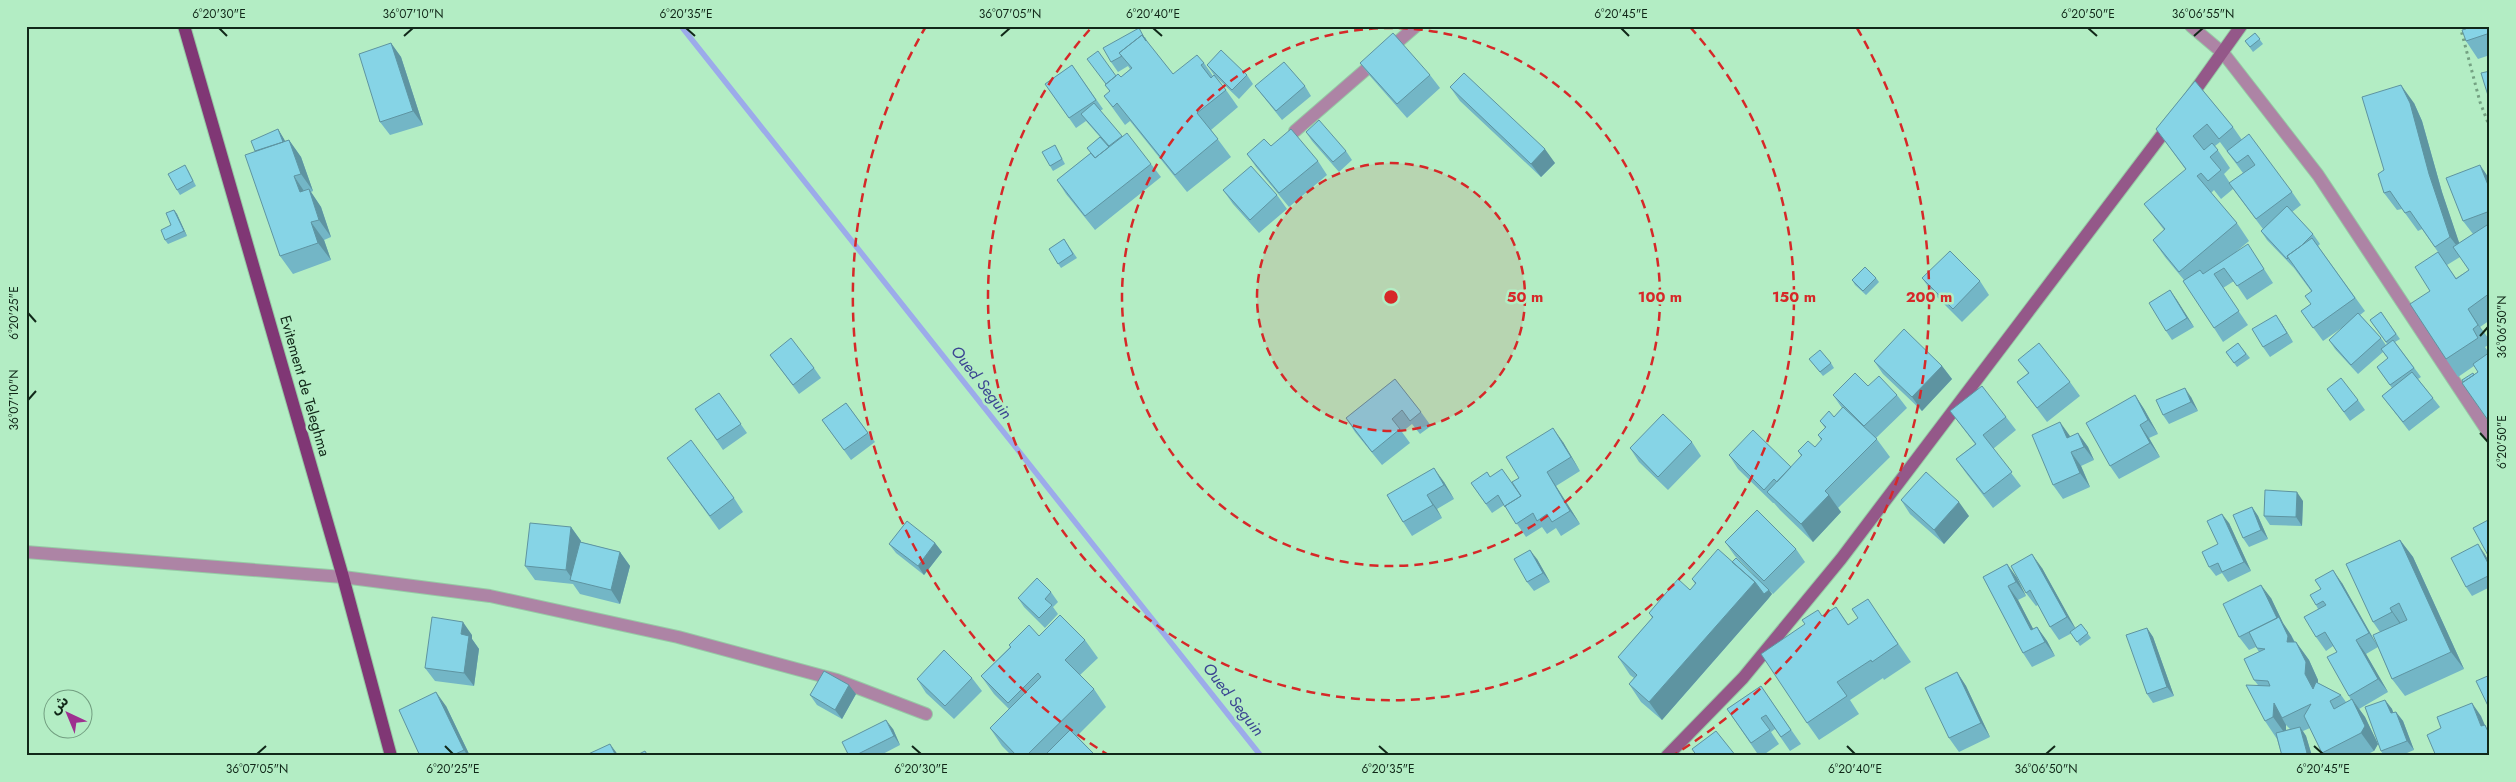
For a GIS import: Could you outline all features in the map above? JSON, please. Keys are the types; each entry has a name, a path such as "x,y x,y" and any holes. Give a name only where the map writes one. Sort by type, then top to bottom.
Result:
{"main road":[{"name":"Evitement de Teleghma","path":"184,26 344,576 391,756"},
{"path":"1667,756 1742,678 1841,559 2224,54 2242,26"}],"street":[{"path":"1295,131 1416,26"},
{"path":"2191,26 2224,54 2318,175 2490,435"},
{"path":"26,552 344,576 490,596 678,637 838,680 926,714"}],"path":[{"path":"2460,26 2480,102 2490,128"}],"building":[{"path":"2465,26 2490,26 2490,33 2466,41 2462,30 2466,29"},
{"path":"1139,28 1146,41 1142,35 1119,53 1122,56 1111,62 1103,48"},
{"path":"1393,33 1430,75 1397,104 1360,63"},
{"path":"2255,33 2260,39 2250,47 2245,41"},
{"path":"1142,35 1173,74 1197,55 1204,63 1201,65 1211,78 1214,75 1226,90 1197,113 1218,139 1175,175 1117,103 1113,107 1104,96 1110,91 1105,85 1118,74 1121,77 1132,68 1119,53"},
{"path":"391,43 413,111 380,122 359,54"},
{"path":"1221,50 1247,75 1232,90 1207,65"},
{"path":"1098,51 1116,76 1106,84 1087,59"},
{"path":"1284,62 1305,86 1276,111 1255,86"},
{"path":"1072,65 1096,100 1069,118 1045,84"},
{"path":"2490,71 2490,102 2481,73"},
{"path":"1464,73 1545,149 1531,164 1450,87"},
{"path":"2195,81 2233,127 2219,139 2207,124 2193,136 2204,150 2212,143 2218,150 2210,157 2221,170 2208,181 2201,173 2197,176 2237,223 2179,272 2153,240 2165,229 2144,204 2186,169 2156,129"},
{"path":"2401,85 2410,103 2429,174 2450,237 2435,247 2410,211 2405,213 2390,191 2384,193 2378,174 2384,170 2362,97"},
{"path":"1094,103 1122,136 1109,146 1081,114"},
{"path":"1319,120 1346,151 1333,162 1306,132"},
{"path":"278,129 283,142 255,151 251,141"},
{"path":"1291,129 1318,161 1279,193 1247,154 1264,139 1271,146"},
{"path":"1127,133 1151,164 1085,216 1057,180 1091,153 1095,158"},
{"path":"2249,134 2292,192 2256,219 2229,183 2255,165 2248,155 2237,163 2227,151"},
{"path":"1100,137 1109,147 1095,158 1087,148"},
{"path":"289,140 301,174 294,176 300,192 309,189 319,220 311,222 318,243 280,256 245,155"},
{"path":"1055,145 1062,159 1050,166 1042,152"},
{"path":"185,165 193,181 177,190 168,174"},
{"path":"2480,165 2490,190 2490,211 2463,221 2446,178"},
{"path":"1251,166 1277,195 1250,220 1223,190"},
{"path":"2287,206 2313,234 2287,256 2287,259 2261,231"},
{"path":"174,210 184,231 165,240 161,230 171,225 166,213"},
{"path":"2487,225 2490,229 2490,293 2468,309 2478,325 2473,329 2478,338 2446,359 2410,304 2430,291 2415,267 2438,252 2456,279 2469,270 2453,247"},
{"path":"2312,238 2355,298 2313,328 2301,311 2311,304 2305,296 2312,291 2287,256"},
{"path":"1064,239 1073,254 1058,264 1049,249"},
{"path":"2248,244 2264,269 2237,286 2224,268 2214,274 2239,311 2214,328 2183,281 2200,270 2203,274"},
{"path":"1950,251 1980,281 1953,309 1922,278"},
{"path":"1865,267 1876,278 1863,291 1852,280"},
{"path":"2170,290 2187,318 2166,331 2149,303"},
{"path":"2381,312 2396,334 2386,342 2370,320"},
{"path":"2358,313 2381,338 2351,365 2329,340"},
{"path":"2276,315 2287,333 2263,347 2252,329"},
{"path":"1904,329 1942,366 1912,397 1874,361"},
{"path":"791,338 814,368 793,385 770,355"},
{"path":"2393,340 2414,368 2390,385 2377,367 2388,358 2381,349"},
{"path":"2039,343 2070,382 2037,408 2017,382 2029,373 2018,360"},
{"path":"2238,343 2246,354 2234,363 2226,352"},
{"path":"1820,350 1831,363 1820,372 1809,359"},
{"path":"2490,352 2490,423 2462,383 2478,372 2473,364"},
{"path":"2412,372 2433,398 2403,422 2382,396"},
{"path":"1855,373 1868,386 1879,376 1897,395 1864,426 1833,395"},
{"path":"2473,373 2474,375 2463,382 2462,380"},
{"path":"2341,378 2358,400 2344,412 2327,389"},
{"path":"1395,379 1421,412 1410,421 1402,410 1392,419 1400,429 1372,452 1346,418"},
{"path":"1982,386 2006,417 1983,435 2012,472 1984,494 1956,459 1976,444 1950,411"},
{"path":"2185,388 2191,402 2163,415 2156,400"},
{"path":"719,393 741,424 717,440 695,409"},
{"path":"2135,395 2148,420 2140,425 2150,443 2110,466 2086,423"},
{"path":"846,403 868,433 844,450 822,420"},
{"path":"1843,407 1877,439 1825,491 1829,495 1801,524 1767,492 1802,455 1798,451 1808,441 1815,447 1822,439 1818,435 1826,427 1820,421 1829,411 1834,417"},
{"path":"1663,414 1692,442 1658,477 1630,448"},
{"path":"2060,422 2067,438 2078,433 2084,447 2071,452 2080,473 2053,485 2032,435"},
{"path":"1553,428 1571,457 1547,472 1570,511 1552,522 1547,514 1537,521 1533,513 1516,524 1505,506 1521,496 1512,482 1519,478 1506,457"},
{"path":"1753,430 1791,467 1777,482 1774,479 1764,490 1729,455"},
{"path":"691,440 734,498 710,516 667,458"},
{"path":"1434,468 1444,485 1427,495 1433,505 1403,522 1387,495"},
{"path":"1502,469 1521,496 1505,507 1498,495 1486,504 1471,483 1487,472 1490,477"},
{"path":"1926,472 1959,502 1934,530 1901,500"},
{"path":"2265,490 2297,492 2296,517 2264,516"},
{"path":"2252,507 2261,530 2243,538 2233,515"},
{"path":"1757,510 1796,549 1764,581 1725,542"},
{"path":"2222,514 2244,562 2222,572 2218,563 2209,567 2202,552 2218,544 2207,521"},
{"path":"2490,519 2490,559 2473,528"},
{"path":"907,521 935,543 918,566 889,544"},
{"path":"530,523 571,527 566,570 525,566"},
{"path":"2400,540 2451,652 2392,679 2373,635 2407,620 2399,603 2390,608 2392,612 2373,622 2346,564"},
{"path":"580,542 620,552 611,590 570,580"},
{"path":"2478,544 2490,567 2490,575 2466,587 2451,558"},
{"path":"1718,549 1755,582 1649,702 1629,684 1637,675 1618,657 1653,617 1649,613 1678,579 1690,590 1696,583 1692,579"},
{"path":"1530,550 1543,573 1527,582 1514,559"},
{"path":"2032,554 2067,617 2050,627 2030,590 2026,593 2011,566"},
{"path":"1736,558 1769,590 1764,594 1755,582 1732,562"},
{"path":"2007,564 2016,582 2008,586 2031,630 2037,627 2045,642 2023,653 1983,577"},
{"path":"2333,570 2369,633 2356,640 2378,679 2349,696 2327,657 2337,652 2325,632 2316,637 2304,617 2326,605 2323,601 2316,605 2310,595 2321,589 2315,580"},
{"path":"1037,578 1051,592 1045,599 1052,605 1039,618 1018,598"},
{"path":"2261,585 2277,618 2239,637 2223,604"},
{"path":"1868,599 1898,644 1872,662 1871,660 1837,682 1847,696 1807,723 1761,654 1805,624 1802,620 1818,610 1822,616 1836,607 1848,625 1858,618 1852,609"},
{"path":"1060,615 1085,640 1065,660 1094,689 1026,756 1017,756 990,728 1041,677 1038,673 1008,703 981,676 1011,647 1009,645 1029,625 1039,636"},
{"path":"432,617 463,622 461,634 469,636 464,673 425,668"},
{"path":"2279,617 2288,636 2287,642 2296,642 2306,662 2305,674 2313,689 2316,682 2341,695 2330,701 2334,709 2352,699 2365,726 2361,733 2322,753 2304,716 2311,704 2282,718 2274,703 2273,717 2265,721 2246,685 2270,686 2268,681 2254,680 2244,659 2265,649 2257,648 2249,632"},
{"path":"2081,624 2088,633 2077,642 2070,632"},
{"path":"2147,628 2167,687 2147,694 2126,635"},
{"path":"944,650 972,678 945,706 917,679"},
{"path":"824,671 849,685 835,710 810,695"},
{"path":"1957,672 1981,723 1949,738 1925,688"},
{"path":"2490,675 2490,710 2476,681"},
{"path":"1761,686 1791,730 1781,737 1766,715 1761,718 1770,730 1751,743 1727,709"},
{"path":"436,692 464,750 451,756 420,756 399,710"},
{"path":"2385,700 2391,713 2396,712 2407,741 2381,751 2365,707"},
{"path":"2472,703 2481,726 2485,725 2490,736 2490,756 2436,756 2427,735 2441,728 2437,717"},
{"path":"886,720 894,736 854,756 849,756 842,742"},
{"path":"2300,727 2307,753 2299,756 2282,756 2276,733"},
{"path":"1070,730 1096,756 1044,756"},
{"path":"1716,731 1736,756 1697,756 1692,749"},
{"path":"610,744 616,756 584,756"},
{"path":"645,751 648,756 635,756"}],"waterway":[{"name":"Oued Seguin","path":"681,26 1261,756"}]}
